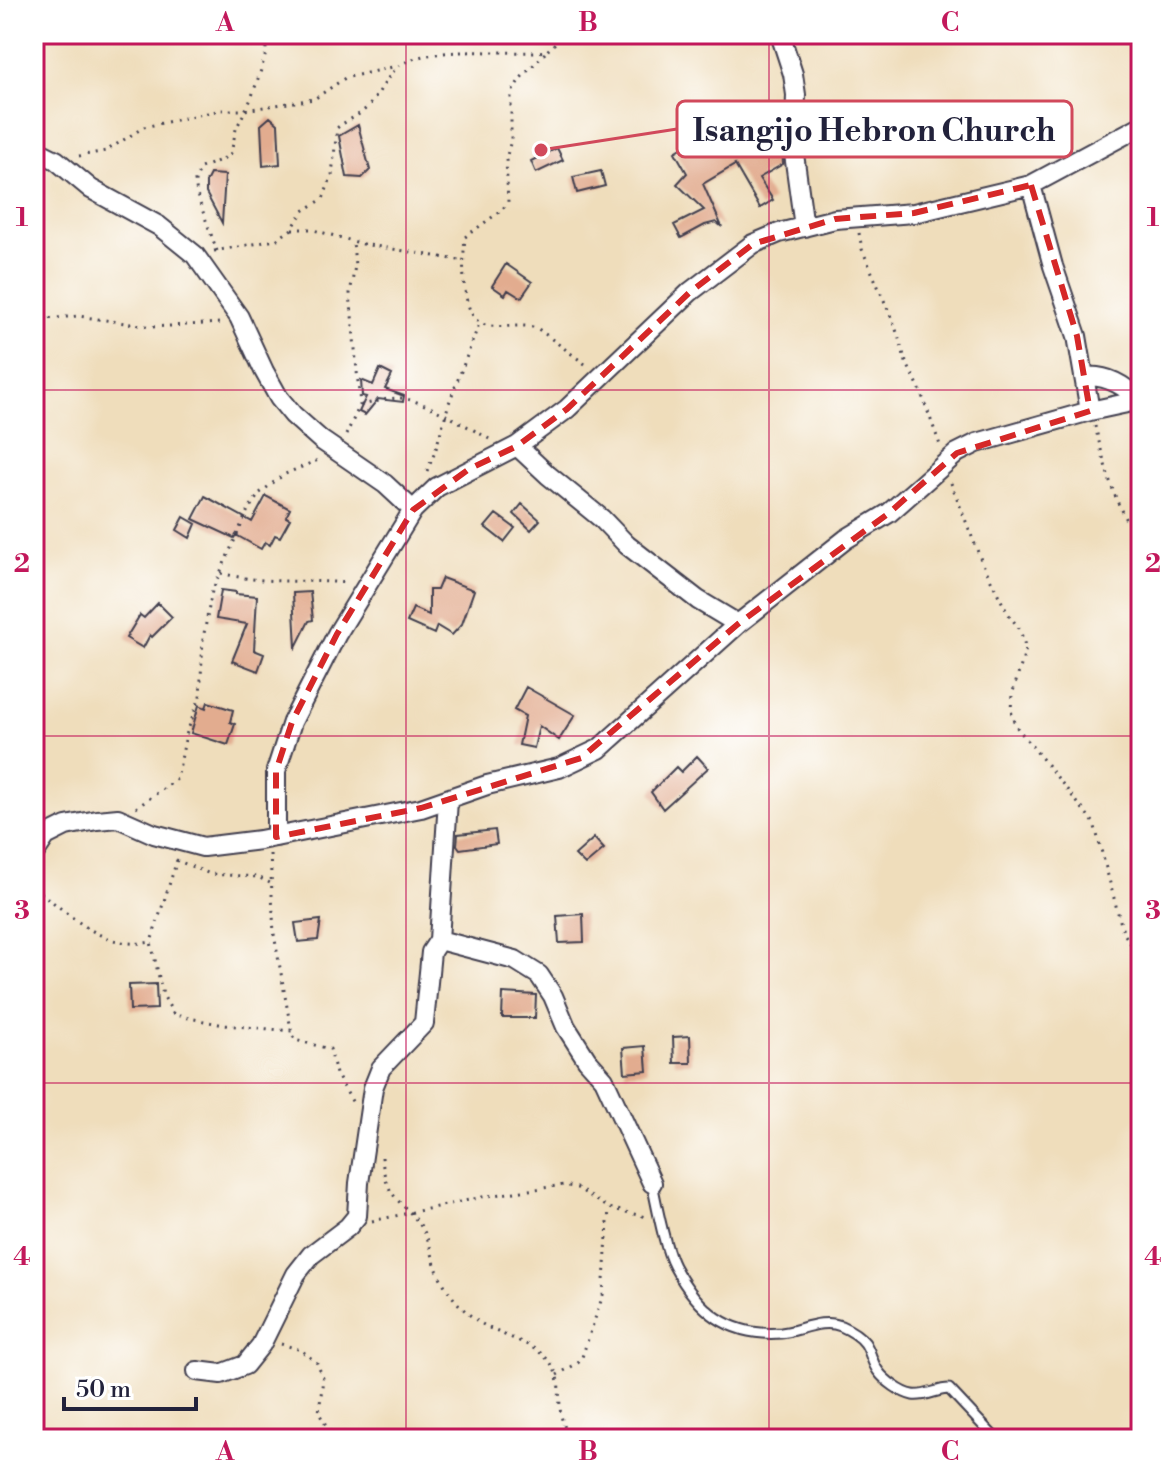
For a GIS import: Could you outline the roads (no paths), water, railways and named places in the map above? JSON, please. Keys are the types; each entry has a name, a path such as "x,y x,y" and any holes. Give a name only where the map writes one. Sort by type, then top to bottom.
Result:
{"street":[{"path":"780,34 793,74 796,95 794,154 804,227"},
{"path":"273,838 276,771 292,722 337,634 413,510 437,487 512,448 567,409 690,292 753,244 779,233 835,219 914,213 1031,185 1141,126"},
{"path":"34,149 56,160 91,189 159,226 195,255 242,322 279,398 293,415 337,452 385,484 413,510"},
{"path":"1031,185 1053,266 1077,336 1090,411"},
{"path":"1084,377 1095,376 1117,382 1140,400"},
{"path":"34,854 46,836 66,826 118,818 154,834 203,847 273,838 369,820 448,800 487,785 559,768 599,749 738,624 846,539 889,513 957,453 977,443 1140,400"},
{"path":"512,448 602,519 627,545 698,600 738,624"},
{"path":"197,1371 221,1374 245,1365 261,1345 296,1274 311,1255 348,1227 357,1216 373,1088 381,1068 424,1023 431,952 439,940 448,800"},
{"path":"439,940 515,960 539,975 553,996 566,1027 587,1060 604,1079 652,1183"}],"lane":[{"path":"652,1183 673,1264 702,1306 722,1323 759,1334 784,1333 835,1323 854,1332 865,1342 878,1372 900,1389 912,1395 949,1389 996,1439"}],"place":[{"name":"Isangijo Hebron Church","path":"541,150"}]}
